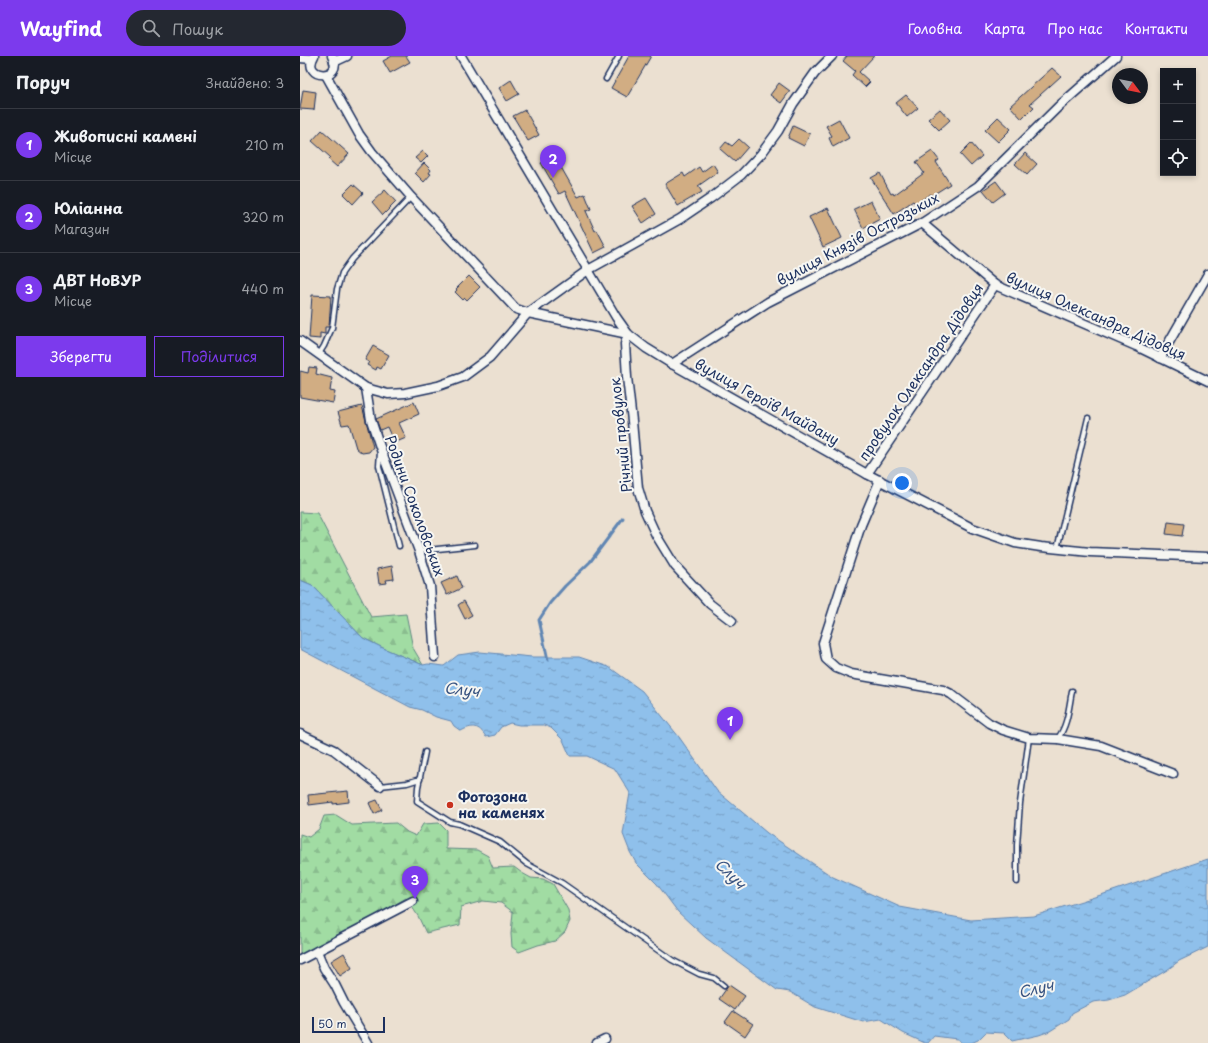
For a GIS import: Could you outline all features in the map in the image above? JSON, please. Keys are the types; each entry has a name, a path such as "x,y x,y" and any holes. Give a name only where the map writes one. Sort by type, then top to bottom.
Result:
{"street":[{"path":"300,58 313,57 311,62 313,70 319,74 326,75 333,69 333,59 348,56"},
{"name":"вулиця Героїв Майдану","path":"461,56 616,317 628,334 646,348 868,474 972,528 1015,543 1090,552 1208,557"},
{"path":"300,341 366,388 388,394 405,393 438,386 463,377 490,357 528,313 588,270 680,219 741,175 762,154 778,131 793,104 815,73 832,56"},
{"name":"вулиця Князів Острозьких","path":"672,364 768,302 922,223 978,186 1058,107 1116,56"},
{"path":"326,75 359,134 372,152 516,309 528,313 628,334"},
{"name":"вулиця Олександра Дідовця","path":"922,223 996,285 1136,346 1208,381"},
{"path":"1160,358 1208,274"},
{"name":"провулок Олександра Дідовця","path":"868,474 996,285"},
{"name":"Річний провулок","path":"628,334 625,344 627,377 638,488 645,511 656,535 675,566 710,604 732,621"},
{"name":"Родини Соколовських","path":"366,388 371,420 419,551 430,586 435,657"},
{"path":"880,480 861,525 823,643 826,659 836,668 851,674 943,690 951,694 989,723 1003,730 1029,738 1058,739 1101,746 1173,774"},
{"path":"300,734 334,750 380,786"},
{"path":"300,960 413,901"},
{"path":"317,951 324,968 368,1043"}],"lane":[{"path":"606,79 619,56"},
{"path":"319,354 332,328 337,289 342,274 352,259 411,196"},
{"path":"1057,548 1088,418"},
{"path":"380,447 379,466 399,546"},
{"path":"419,551 475,545"},
{"path":"1058,739 1062,733 1068,715 1072,691"},
{"path":"1017,882 1017,845 1020,803 1029,738"},
{"path":"425,752 417,801 450,822 459,824 500,842 527,864 562,884 672,960 699,974 714,978 724,986"},
{"path":"380,786 407,783 420,779"}],"green space":[{"path":"300,512 317,513 371,617 406,614 413,648 423,665 363,638 312,585 300,580"},
{"path":"336,815 352,825 396,823 407,832 416,836 423,824 439,823 446,830 446,849 477,850 488,856 493,868 514,867 531,878 543,879 553,884 568,910 570,921 565,932 555,941 519,952 512,947 511,934 513,912 501,903 483,901 461,907 460,925 426,933 418,916 406,898 300,960 300,834 309,837 319,829 324,816"}],"water":[{"name":"Случ","path":"300,580 312,585 363,638 423,665 428,664 444,666 458,655 480,652 532,657 579,657 609,667 642,691 679,737 717,791 767,833 833,877 900,907 971,920 1034,916 1208,859 1208,947 1179,961 1167,970 1125,995 1109,1000 1093,1002 1072,1013 1069,1019 1050,1031 1012,1041 1004,1033 986,1032 978,1040 971,1043 962,1043 957,1039 934,1036 928,1043 925,1043 903,1033 881,1019 863,1022 815,1007 790,992 777,990 706,938 678,912 657,884 636,863 623,834 630,793 615,769 587,756 570,756 563,740 551,728 544,725 519,725 510,723 501,727 495,735 486,737 481,730 475,727 461,731 454,726 451,721 410,707 300,649"}],"building":[{"path":"392,56 406,56 410,62 390,73 383,61"},
{"path":"629,56 651,56 627,97 611,88"},
{"path":"847,56 874,56 859,72 870,82 865,87 852,75 855,71 843,61"},
{"path":"1052,68 1061,76 1030,104 1034,107 1022,119 1010,106"},
{"path":"511,80 519,94 507,101 499,88"},
{"path":"779,83 790,91 781,103 770,95"},
{"path":"303,90 316,92 314,110 300,109"},
{"path":"906,95 918,108 907,117 896,103"},
{"path":"940,109 950,120 939,130 928,119"},
{"path":"525,110 539,135 528,141 513,116"},
{"path":"998,117 1011,129 998,142 985,130"},
{"path":"839,119 849,138 833,147 829,138 832,136 826,126"},
{"path":"793,126 810,134 804,146 788,138"},
{"path":"322,130 349,154 337,167 328,159 330,157 312,141"},
{"path":"739,139 748,147 735,162 720,149 726,142 732,146"},
{"path":"971,143 982,156 971,166 960,154"},
{"path":"423,151 428,156 421,163 415,158"},
{"path":"932,151 939,160 936,162 950,184 931,196 930,194 916,204 913,201 894,214 871,178 880,173 891,194 893,193 894,195 924,173 916,162"},
{"path":"1025,153 1037,164 1027,175 1015,164"},
{"path":"554,155 578,197 585,194 591,209 586,211 595,231 597,230 606,247 594,253 565,191 559,194 541,163"},
{"path":"424,163 431,170 429,173 431,174 424,182 415,173"},
{"path":"713,164 718,172 698,186 702,192 678,206 665,184 683,173 685,177 699,167 702,172"},
{"path":"996,181 1005,193 993,202 983,190"},
{"path":"353,184 363,193 353,204 343,194"},
{"path":"385,190 396,202 383,215 372,202"},
{"path":"646,198 656,214 643,223 632,206"},
{"path":"871,201 880,219 863,228 854,209"},
{"path":"828,208 842,238 823,247 809,217"},
{"path":"469,276 480,287 467,300 465,298 463,300 455,292 457,290 456,289"},
{"path":"312,295 331,296 329,327 325,327 325,334 320,333 320,339 309,338"},
{"path":"373,346 389,355 381,369 377,367 376,370 367,365 369,362 365,360"},
{"path":"309,367 317,368 316,374 332,378 330,391 335,392 333,403 300,397 300,371 308,373"},
{"path":"414,402 419,414 399,423 406,438 394,443 387,427 380,430 376,419"},
{"path":"362,406 373,447 369,452 362,453 356,448 349,424 342,425 338,412"},
{"path":"1168,522 1184,524 1182,536 1166,534"},
{"path":"392,566 394,579 386,580 387,583 379,584 377,569"},
{"path":"457,576 462,588 447,595 441,583"},
{"path":"464,601 472,615 465,619 458,605"},
{"path":"348,791 349,802 309,805 308,795"},
{"path":"377,800 382,810 374,814 369,803"},
{"path":"344,953 352,968 340,976 331,961"},
{"path":"729,985 745,996 735,1010 719,999"},
{"path":"733,1011 753,1024 745,1036 725,1022"}],"waterway":[{"path":"548,660 539,620 550,603 590,562 623,518"}],"place":[{"name":"Юліанна","path":"553,178"},
{"name":"Живописні камені","path":"730,740"},
{"name":"Фотозона на каменях","path":"450,805"},
{"name":"ДВТ НоВУР","path":"415,899"}]}
